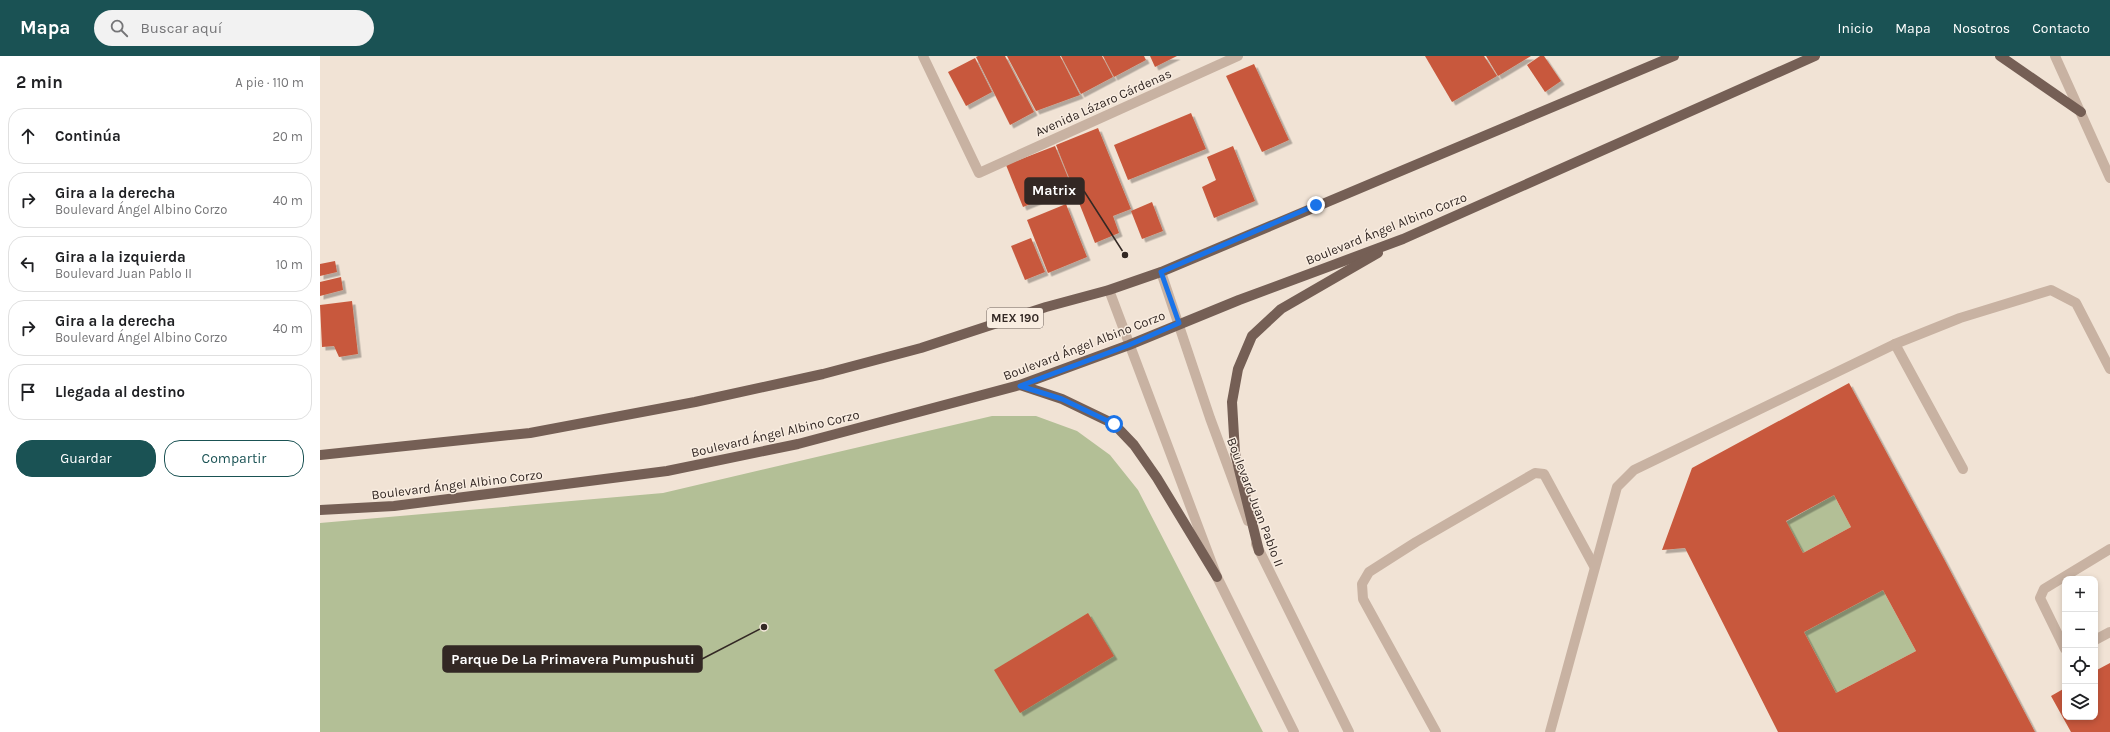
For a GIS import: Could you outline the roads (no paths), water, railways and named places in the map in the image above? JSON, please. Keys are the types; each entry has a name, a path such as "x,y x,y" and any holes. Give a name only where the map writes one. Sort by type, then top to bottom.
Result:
{"main road":[{"name":"MEX 190","path":"320,455 530,433 695,402 823,374 906,352 1109,290 1161,272 1674,56"},
{"name":"Boulevard Ángel Albino Corzo","path":"320,510 394,506 666,470 798,444 1020,386 1129,345 1179,323 1403,239 1815,56"},
{"path":"2000,56 2081,112"},
{"path":"1259,551 1235,453 1232,402 1238,369 1252,336 1281,309 1403,239"},
{"path":"1020,386 1062,399 1114,424 1134,445 1157,478 1218,577"}],"street":[{"name":"Avenida Lázaro Cárdenas","path":"923,56 979,172 1238,56"},
{"path":"2055,56 2110,178"},
{"name":"Boulevard Juan Pablo II","path":"1161,272 1210,418 1259,551 1349,732"},
{"path":"1109,290 1218,577 1294,732"},
{"path":"1550,732 1594,566 1617,487 1634,470 1895,344 1960,318 2051,290 2076,303 2110,368"},
{"path":"1895,344 1963,469"},
{"path":"1436,732 1364,599 1362,584 1369,572 1416,542 1535,473 1544,474 1594,566"},
{"path":"2065,648 2040,598 2044,589 2110,549"},
{"path":"2098,638 2110,632"}],"place":[{"name":"Matrix","path":"1125,255"},
{"name":"Parque De La Primavera Pumpushuti","path":"764,627"}]}
